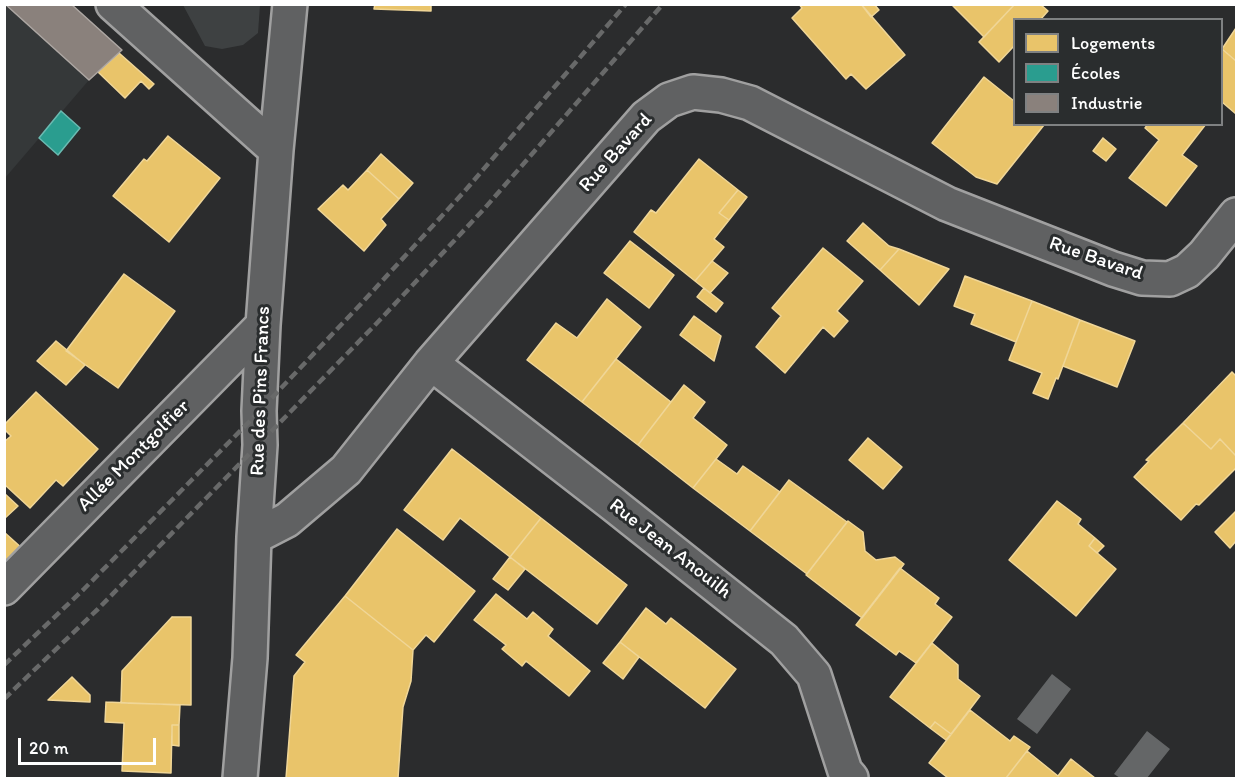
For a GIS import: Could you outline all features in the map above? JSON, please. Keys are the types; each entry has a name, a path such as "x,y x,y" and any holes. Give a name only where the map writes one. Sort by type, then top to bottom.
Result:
{"street":[{"path":"112,4 276,150"},
{"name":"Rue des Pins Francs","path":"240,778 250,658 254,537 261,445 259,411 263,325 290,4"},
{"name":"Rue Bavard","path":"254,537 287,520 345,470 431,363 646,117 669,100 693,92 721,94 750,103 947,204 1113,269 1142,278 1170,279 1187,271 1204,255 1236,215"},
{"name":"Allée Montgolfier","path":"4,588 263,325"},
{"name":"Rue Jean Anouilh","path":"431,363 784,640 814,675 844,771 851,778"}],"shaded area":[{"path":"4,5 89,80 5,178"},
{"path":"183,5 260,5 258,33 243,45 222,49 205,46"},
{"path":"1052,674 1071,689 1037,734 1017,719"},
{"path":"1147,731 1170,749 1147,778 1120,778 1114,774"}],"building: Logements":[{"path":"375,4 431,4 431,11 374,9"},
{"path":"799,4 861,4 905,55 866,89 851,74 846,79 792,18 802,8"},
{"path":"861,4 874,4 879,10 871,17"},
{"path":"955,4 1015,4 984,37 953,6"},
{"path":"1015,4 1040,4 1048,11 1042,18 1013,18 1013,47 999,62 979,42"},
{"path":"1236,28 1236,61 1223,48"},
{"path":"1223,50 1236,61 1236,114 1223,103"},
{"path":"119,53 154,84 149,89 141,81 125,98 98,72"},
{"path":"984,77 1013,100 1013,126 1043,126 997,184 976,177 932,143"},
{"path":"1146,126 1204,126 1182,155 1197,166 1166,206 1129,178 1159,140 1145,128"},
{"path":"168,136 220,178 169,242 113,196 144,159 147,161"},
{"path":"1103,138 1116,149 1106,161 1093,151"},
{"path":"381,154 413,183 399,199 367,170"},
{"path":"699,159 738,190 719,213 729,220 714,239 724,247 695,281 634,232 651,210 656,213"},
{"path":"367,170 399,199 381,219 386,225 364,251 318,209 343,185 348,190"},
{"path":"738,190 747,197 729,220 719,213"},
{"path":"863,223 889,246 899,249 880,270 847,241"},
{"path":"630,241 674,275 649,308 604,273"},
{"path":"823,248 863,281 837,311 848,321 834,337 823,327 785,373 756,347 781,316 772,308"},
{"path":"899,249 949,269 919,305 880,270"},
{"path":"712,261 728,273 710,293 695,281"},
{"path":"124,274 175,311 118,388 66,351"},
{"path":"965,276 1032,301 1016,342 971,324 975,314 954,306"},
{"path":"704,288 723,303 716,312 697,297"},
{"path":"607,299 641,327 582,402 527,360 556,323 577,338"},
{"path":"1032,301 1080,320 1048,399 1033,393 1042,373 1009,360"},
{"path":"694,316 721,336 714,361 680,335"},
{"path":"1080,320 1135,341 1117,387 1063,366"},
{"path":"56,341 85,365 66,385 37,361"},
{"path":"616,359 671,402 638,445 582,402"},
{"path":"1232,372 1236,376 1236,456 1220,439 1211,449 1183,423"},
{"path":"684,385 705,402 693,418 727,445 693,488 638,445"},
{"path":"36,392 98,449 63,486 56,480 30,508 4,484 4,442 11,436 4,429 4,425"},
{"path":"1183,423 1211,449 1220,439 1236,456 1236,468 1181,520 1134,477 1149,461 1146,460"},
{"path":"868,438 902,467 883,489 849,460"},
{"path":"452,449 541,518 510,557 460,518 443,540 404,510"},
{"path":"716,459 737,474 743,466 780,492 750,531 693,488"},
{"path":"789,480 847,522 807,574 750,531"},
{"path":"4,493 18,506 4,519"},
{"path":"1057,501 1081,519 1078,524 1095,538 1089,546 1116,569 1076,616 1009,560"},
{"path":"1236,511 1236,541 1230,548 1215,532"},
{"path":"541,518 627,585 597,624 510,557"},
{"path":"848,521 863,532 865,551 876,560 895,557 904,564 862,618 806,575"},
{"path":"397,529 475,591 434,642 426,635 413,650 345,596"},
{"path":"4,532 24,550 4,570"},
{"path":"1095,538 1104,546 1097,553 1089,546"},
{"path":"510,557 525,569 508,590 493,579"},
{"path":"900,568 939,598 935,604 952,617 916,663 899,651 896,655 856,625"},
{"path":"496,594 527,619 533,612 553,629 548,636 590,671 569,696 526,661 522,666 502,649 506,645 474,620"},
{"path":"345,596 413,650 411,681 403,707 398,778 286,778 294,676 305,662 296,655"},
{"path":"646,608 666,624 671,618 736,669 705,708 620,642"},
{"path":"172,617 191,617 191,705 121,703 122,671"},
{"path":"620,642 639,657 623,679 603,663"},
{"path":"932,643 958,665 958,679 980,696 951,734 935,722 930,728 890,697"},
{"path":"72,677 90,695 90,702 48,700"},
{"path":"106,702 180,705 179,725 172,725 171,773 122,771 124,723 105,722"},
{"path":"970,710 1010,741 1014,736 1030,747 1006,778 948,778 929,763"},
{"path":"935,722 951,734 946,740 930,728"},
{"path":"172,725 179,725 179,746 172,745"},
{"path":"1027,751 1058,776 1071,759 1095,778 1006,778"}],"building: Écoles":[{"path":"61,111 80,128 58,155 39,138"}],"building: Industrie":[{"path":"5,4 71,4 122,50 89,80"}],"railway":[{"path":"4,665 83,590 248,423 359,306 463,193 626,4"},
{"path":"4,699 98,609 376,324 484,209 663,4"}]}
